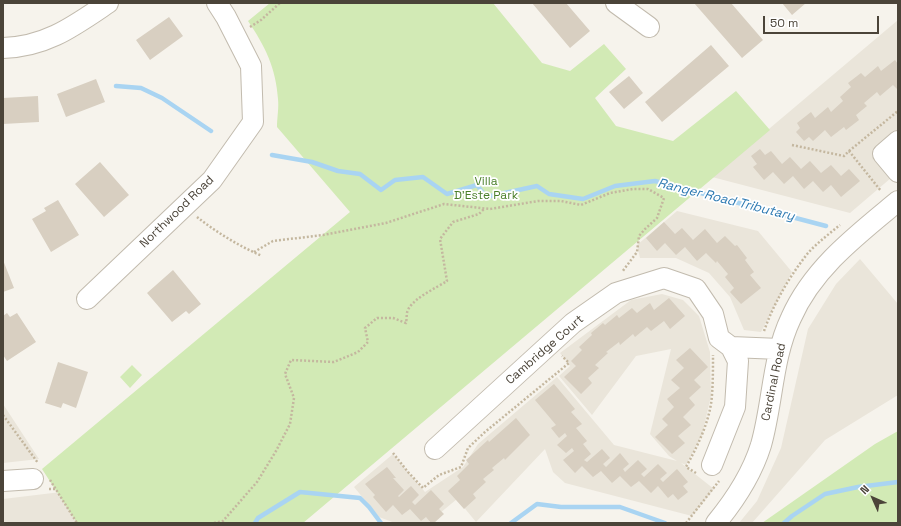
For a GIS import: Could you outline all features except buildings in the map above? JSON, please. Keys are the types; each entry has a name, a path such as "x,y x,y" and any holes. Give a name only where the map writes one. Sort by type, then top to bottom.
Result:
{"street":[{"path":"3,48 20,46 56,36 78,24 108,3"},
{"name":"Northwood Road","path":"87,299 212,180 252,122 251,66 226,17 217,3"},
{"path":"616,3 649,27"},
{"path":"898,142 883,154 898,172"},
{"name":"Cardinal Road","path":"716,523 741,489 752,468 761,445 777,360 784,333 800,301 821,271 838,252 898,201"},
{"name":"Cambridge Court","path":"435,449 574,322 617,293 664,278 696,289 713,314 719,338 731,347 738,361 735,407 707,474"},
{"path":"731,347 780,349"},
{"path":"3,481 41,484"}],"path":[{"path":"236,36 261,20 280,3"},
{"path":"792,145 844,156 898,110"},
{"path":"849,151 881,191"},
{"path":"254,252 273,241 323,235 386,223 444,204 490,209 538,201 561,201 581,205 610,193 633,189 648,189 664,198 657,218 644,228 639,236 637,252 617,279 617,293"},
{"path":"184,206 208,225 262,256"},
{"path":"214,523 223,521 257,482 290,424 294,398 285,374 291,360 334,362 358,352 368,342 365,328 377,318 393,318 406,323 408,309 420,296 431,292 447,281 440,239 453,222 479,214 485,208"},
{"path":"711,348 713,355 711,403 706,425 697,447 686,467 707,474 716,485"},
{"path":"393,453 423,488 439,475 461,467 468,448 569,364 558,351"},
{"path":"41,484 56,489"}],"shaded area":[{"path":"898,20 898,172 850,213 712,177"},
{"path":"677,211 758,231 792,272 761,332 744,330 730,297 709,273 676,258 640,258 637,245"},
{"path":"860,259 898,304 898,395 825,440 752,523 739,523 757,501 781,448 808,329 836,284"},
{"path":"662,294 683,300 699,316 710,352 711,396 702,435 686,465 681,463 714,489 692,516 565,483 553,472 545,449 476,522 457,499 428,523 395,523 379,517 354,487 393,454 425,492 463,467 478,444 557,377 614,445 677,461 669,456 650,434 671,349 636,356 592,415 559,376 570,366 560,353 631,300"},
{"path":"3,404 39,459 3,463"},
{"path":"61,492 81,523 3,523 3,499"}],"green space":[{"name":"Villa D'Este Park","path":"270,3 493,3 542,63 570,71 604,44 626,69 595,98 616,126 673,141 736,91 770,130 303,523 77,523 42,469 350,212 277,127 278,102 275,77 269,58 260,39 248,21"},
{"path":"132,365 142,375 130,388 120,377"},
{"path":"898,431 898,523 762,523 875,444"}],"waterway":[{"name":"Ranger Road Tributary","path":"116,86 141,88 162,98 211,131"},
{"name":"Ranger Road Tributary","path":"272,155 312,162 338,171 360,174 381,190 395,180 423,177 447,194 477,185 486,197 537,186 549,194 583,199 615,186 655,181 826,226"},
{"path":"784,523 825,494 858,487 898,482"},
{"path":"255,523 258,518 300,492 360,498 381,523"},
{"path":"511,523 537,504 561,507 620,507 665,523"}]}
